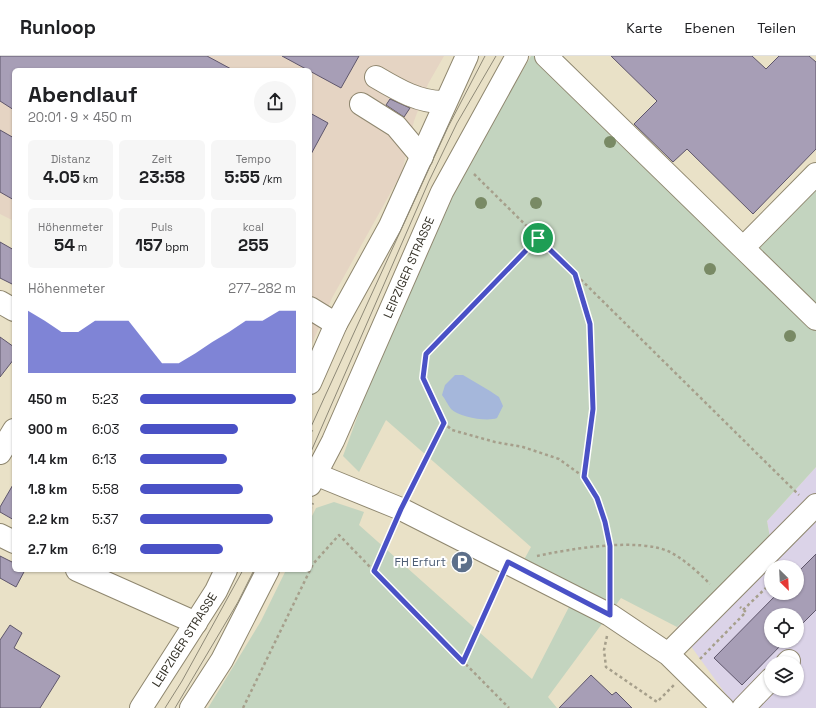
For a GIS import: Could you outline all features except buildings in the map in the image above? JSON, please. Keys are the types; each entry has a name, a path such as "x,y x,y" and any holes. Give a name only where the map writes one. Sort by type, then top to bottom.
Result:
{"main road":[{"path":"312,378 336,324 390,226 467,56"},
{"name":"LEIPZIGER STRASSE","path":"312,477 333,441 442,192 517,56"},
{"path":"546,56 816,319"},
{"path":"376,77 397,90 430,103 445,102"},
{"path":"361,104 396,126 422,157"},
{"path":"743,248 816,174"},
{"path":"0,302 12,309"},
{"path":"312,309 336,324"},
{"path":"0,453 12,433"},
{"path":"312,477 401,509 610,615 668,654 723,708"},
{"path":"668,654 814,507"},
{"path":"0,535 12,541"},
{"path":"81,572 196,623"},
{"name":"LEIPZIGER STRASSE","path":"142,708 216,591 225,572"},
{"path":"192,708 222,660 267,572"},
{"path":"743,708 764,686"}],"path":[{"path":"469,169 814,507"},
{"path":"463,662 508,562 570,549 610,546 645,546 669,551 692,566 725,596 746,612 657,702 606,667 604,650 610,615 610,546 605,522 597,498 584,477 559,459 523,447 495,442 452,430 444,423 423,378 426,354 538,238"},
{"path":"575,274 590,324 593,409 584,477"},
{"path":"374,571 401,509 444,423"},
{"path":"312,568 339,535 509,708"},
{"path":"243,708 310,572"},
{"path":"743,610 764,590"}],"shaded area":[{"path":"0,56 444,56 428,84 414,121 402,172 332,298 312,343 312,68 12,68 12,220 0,214"},
{"path":"816,467 816,708 733,708 730,700 677,627 770,538 767,521"}],"green space":[{"path":"531,56 563,56 737,232 748,251 816,187 816,467 767,521 770,538 677,627 621,598 548,697 557,708 208,708 261,621 285,572 312,572 312,516 316,508 334,502 364,512 359,525 532,679 570,605 515,576 531,547 386,420 359,472 343,456 378,360 462,175"}],"water":[{"path":"455,375 463,375 499,397 503,406 497,418 473,418 455,412 451,409 442,395 445,385"}],"tram line":[{"path":"312,425 448,127 485,56"},
{"path":"312,449 429,181 457,123 496,56"},
{"path":"165,708 182,681 242,572"},
{"path":"175,708 238,602 253,572"}],"place":[{"name":"FH Erfurt","path":"462,562"}],"route":[{"path":"538,238 575,274 590,324 593,409 584,477 597,498 605,522 610,546 610,615 508,562 463,662 374,571 401,509 444,423 423,378 426,354 538,238"}]}
